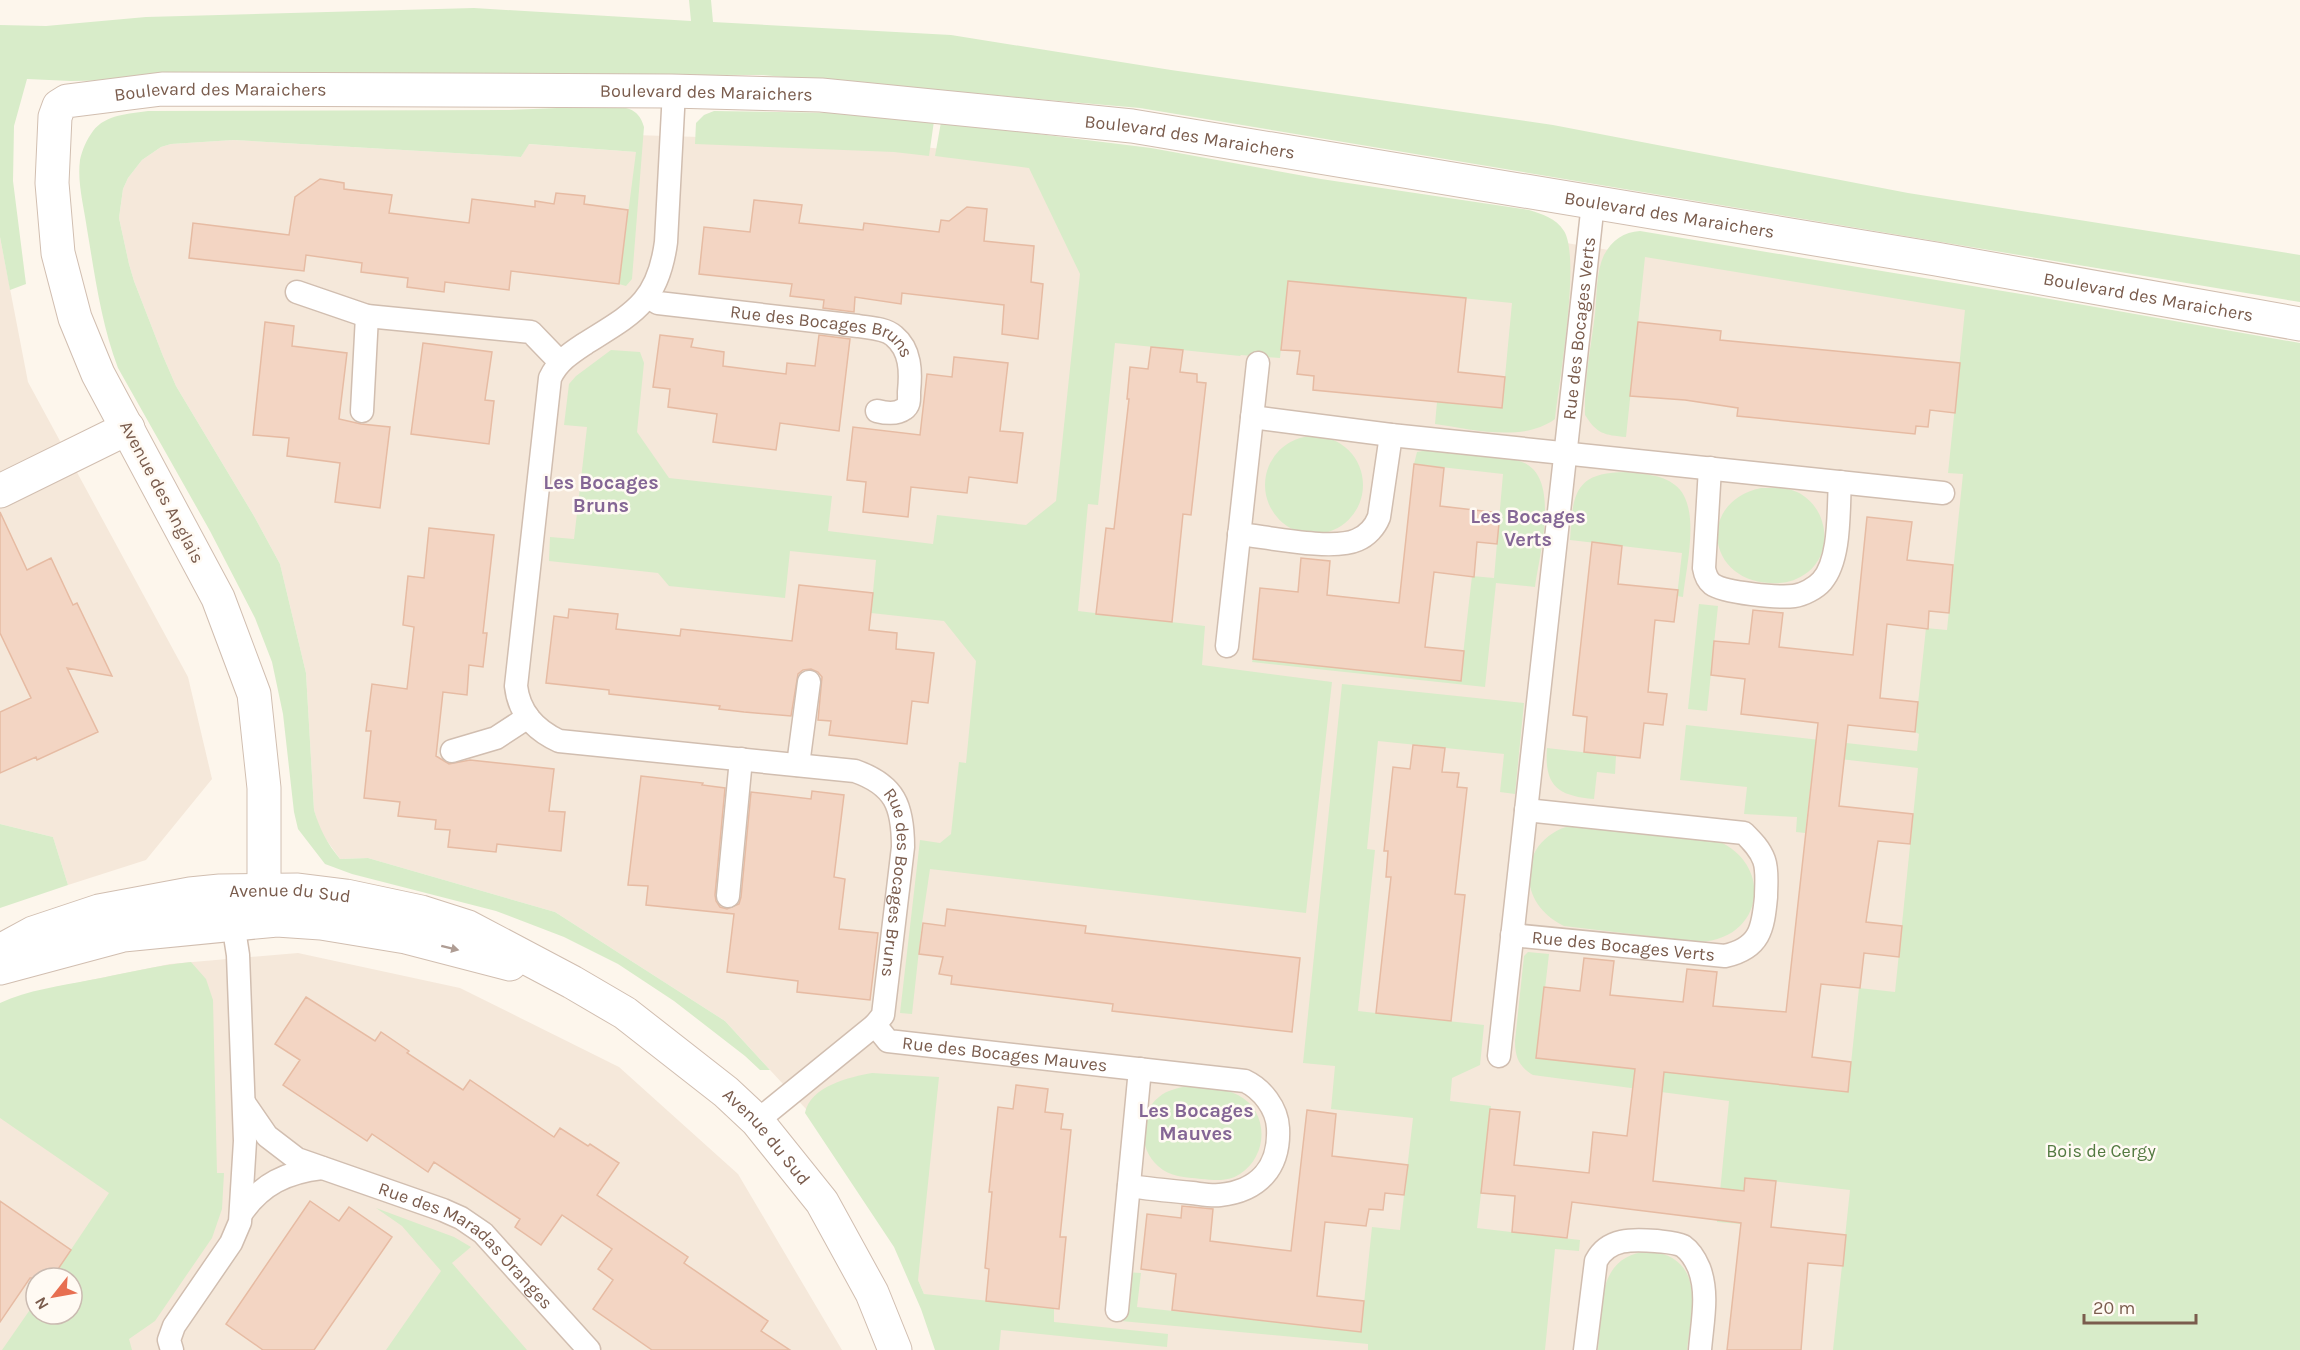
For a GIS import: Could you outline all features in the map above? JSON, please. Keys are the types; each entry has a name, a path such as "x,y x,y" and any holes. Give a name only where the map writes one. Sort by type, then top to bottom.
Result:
{"street":[{"name":"Boulevard des Maraichers","path":"67,100 162,89 674,91 821,95 1132,126 1936,259 2300,324"},
{"name":"Avenue des Anglais","path":"67,100 59,106 55,117 52,183 58,253 75,318 98,374 218,598 254,694 264,788 264,890"},
{"path":"0,491 128,428"},
{"name":"Avenue du Sud","path":"231,908 264,890 298,890 346,896 421,912 468,927 625,1013 718,1085 757,1122 822,1202 872,1293 896,1350"},
{"name":"Avenue du Sud","path":"5,961 33,933 99,911 190,894 231,908 295,921 406,937 572,982"}],"lane":[{"path":"297,292 366,316 531,332 560,362 629,315 648,297 663,265 674,91"},
{"name":"Rue des Bocages Verts","path":"1499,1056 1593,203"},
{"name":"Rue des Bocages Bruns","path":"648,297 658,303 888,332 899,342 908,357 909,403 900,411 877,411"},
{"path":"362,411 366,316"},
{"name":"Rue des Bocages Bruns","path":"560,362 548,387 516,686 518,700 528,717 545,735 559,741 855,771 874,778 894,798 900,812 903,847 883,1015 875,1025 757,1122"},
{"path":"1227,646 1258,363"},
{"path":"1252,417 1391,435 1943,493"},
{"path":"1239,534 1330,544 1358,540 1376,525 1379,517 1391,435"},
{"path":"1710,468 1704,568 1707,579 1713,585 1733,592 1795,596 1821,583 1832,564 1835,551 1840,482"},
{"path":"798,765 809,682"},
{"path":"452,751 496,738 528,717"},
{"path":"728,896 741,759"},
{"name":"Rue des Bocages Verts","path":"1512,935 1725,956 1745,949 1755,940 1764,922 1767,877 1765,862 1744,833 1526,810"},
{"path":"231,908 235,917 244,911 269,906 322,909 468,927"},
{"name":"Rue des Maradas Oranges","path":"171,1350 169,1340 174,1326 231,1243 240,1222 245,1141 238,955 231,908"},
{"name":"Rue des Bocages Mauves","path":"875,1025 888,1041 1245,1081 1256,1086 1265,1096 1277,1122 1278,1140 1274,1163 1267,1173 1255,1182 1237,1192 1218,1196 1129,1186"},
{"path":"1117,1310 1140,1069"},
{"name":"Rue des Maradas Oranges","path":"243,1100 260,1128 275,1144 297,1159 409,1197 473,1225 483,1233 589,1350"},
{"name":"Rue des Maradas Oranges","path":"241,1214 254,1196 274,1181 298,1172 323,1168"},
{"path":"1585,1350 1596,1261 1600,1252 1620,1241 1640,1240 1682,1246 1690,1253 1698,1266 1705,1286 1700,1350"}],"shaded area":[{"path":"634,135 888,143 1120,169 2025,319 1871,1350 949,1350 875,1184 725,1021 555,912 368,858 340,859 320,831 314,810 306,673 280,564 176,386 163,356 129,264 119,218 123,189 128,178 142,160 161,147 171,144 234,140 521,157 528,144 636,152"},
{"path":"0,237 28,382 188,677 212,779 146,860 68,885 53,837 0,824"},
{"path":"298,953 460,988 619,1067 738,1174 842,1350 0,1350 0,1023 56,987 170,964"}],"green space":[{"path":"689,0 711,0 713,22 951,35 1171,70 1553,125 1908,193 2300,255 2300,302 1140,108 762,75 471,74 71,81 27,79 14,126 13,181 26,284 10,290 0,237 0,25 46,26 146,17 474,8 691,21"},
{"path":"605,106 634,111 644,127 632,279 626,286 619,284 636,152 529,144 521,157 234,140 171,144 161,147 142,160 128,178 123,189 119,218 134,281 176,386 280,564 306,673 314,810 324,836 335,853 340,859 368,858 555,912 725,1021 770,1070 760,1070 674,1001 618,964 564,937 496,911 352,874 325,864 298,829 283,714 272,662 255,618 210,531 118,368 103,317 93,264 79,168 85,145 93,131 98,125 111,118 148,111 509,110"},
{"path":"714,111 843,113 934,121 929,156 894,152 695,144 696,123 704,115"},
{"path":"941,122 1151,148 1321,179 1529,210 1553,220 1564,231 1569,245 1570,293 1555,419 1528,431 1481,431 1435,424 1437,402 1502,408 1512,303 1288,281 1280,358 1115,343 1098,505 1088,504 1078,611 1205,626 1202,665 1332,682 1306,913 930,869 912,1014 900,1013 920,840 940,843 951,834 959,762 966,763 976,661 944,621 871,613 876,560 790,551 785,598 669,586 658,573 549,561 550,537 574,539 587,427 564,425 569,384 576,376 611,350 640,352 644,363 637,432 669,478 832,496 828,531 933,544 937,515 1026,525 1056,501 1080,274 1029,168 935,156"},
{"name":"Bois de Cergy","path":"1640,231 2300,343 2300,1350 1833,1350 1850,1190 1746,1178 1741,1224 1717,1222 1729,1101 1533,1075 1524,1069 1519,1061 1515,1041 1524,956 1528,952 1549,954 1537,1058 1848,1092 1859,988 1895,992 1918,768 1814,756 1805,833 1796,832 1797,817 1744,814 1747,787 1680,780 1686,725 1917,751 1919,734 1915,732 1926,628 1947,630 1963,474 1948,473 1965,310 1645,257 1626,437 1607,434 1597,430 1585,415 1598,276 1601,261 1611,245 1624,235"},
{"path":"1314,436 1333,440 1349,450 1359,466 1363,485 1359,504 1349,520 1333,530 1314,534 1295,530 1279,520 1269,504 1265,485 1269,466 1279,450 1295,440"},
{"path":"1428,450 1507,457 1528,465 1537,475 1543,488 1545,522 1535,587 1496,583 1485,687 1252,662 1253,659 1460,681 1472,576 1494,578 1503,474 1414,464 1417,452"},
{"path":"1626,472 1651,475 1670,481 1683,494 1688,507 1690,537 1683,597 1677,596 1682,553 1570,540 1572,511 1579,490 1585,482 1608,473"},
{"path":"1761,488 1797,492 1815,507 1821,518 1824,529 1822,552 1817,563 1799,578 1781,583 1748,579 1732,569 1722,555 1718,539 1719,523 1727,508 1741,496"},
{"path":"1699,604 1718,606 1707,711 1688,709"},
{"path":"1342,684 1524,703 1515,794 1500,792 1504,754 1378,741 1367,849 1375,850 1358,1011 1484,1025 1480,1065 1452,1078 1450,1101 1491,1106 1477,1228 1580,1240 1579,1251 1555,1249 1545,1350 1368,1350 1368,1344 1121,1321 1125,1272 1141,1273 1137,1307 1361,1332 1372,1227 1400,1230 1413,1118 1331,1109 1335,1066 1303,1063"},
{"path":"1547,748 1616,756 1615,774 1597,772 1594,799 1563,792 1556,787 1548,772"},
{"path":"0,824 53,837 68,885 0,908"},
{"path":"1578,824 1713,839 1733,850 1746,864 1753,881 1754,898 1749,914 1738,928 1721,938 1699,942 1564,926 1547,915 1536,901 1530,885 1529,869 1534,854 1544,840 1559,830"},
{"path":"191,962 206,979 213,1000 217,1173 224,1173 222,1209 212,1238 155,1321 129,1339 132,1350 2,1350 24,1318 24,1326 84,1326 84,1266 60,1266 109,1193 0,1118 0,1003 44,989 153,967"},
{"path":"872,1073 939,1077 918,1280 924,1294 1054,1308 1054,1322 1168,1334 1167,1347 1001,1330 999,1350 935,1350 921,1309 894,1247 805,1113 814,1096 832,1084"},
{"path":"1188,1086 1232,1092 1248,1102 1255,1111 1262,1133 1260,1145 1250,1166 1235,1177 1216,1180 1189,1178 1163,1170 1151,1159 1143,1131 1147,1112 1159,1097"},
{"path":"376,1208 454,1237 471,1247 452,1263 527,1350 386,1350 441,1271 402,1226"},
{"path":"1649,1251 1667,1256 1680,1264 1687,1275 1692,1303 1687,1350 1598,1350 1602,1302 1610,1274 1619,1263 1631,1255"}],"building":[{"path":"320,179 344,183 344,189 392,195 389,213 469,223 472,199 535,207 535,201 554,204 556,193 585,196 584,204 628,210 619,284 511,271 509,290 445,282 444,292 407,287 408,278 361,272 362,263 306,255 304,271 189,258 193,223 289,235 295,197"},
{"path":"754,200 802,205 799,223 863,230 864,223 939,232 941,220 949,221 967,207 987,209 984,241 1034,246 1031,282 1043,284 1038,339 1002,334 1004,305 902,293 901,304 855,297 854,312 823,308 824,300 790,296 792,284 699,274 704,227 750,232"},
{"path":"1288,281 1466,298 1458,372 1505,377 1502,408 1313,390 1314,376 1297,374 1300,351 1281,350"},
{"path":"265,322 294,326 292,346 347,353 339,419 390,427 380,508 335,502 340,463 287,456 289,438 253,435"},
{"path":"1638,322 1721,331 1720,340 1960,363 1955,413 1930,410 1928,427 1916,426 1915,434 1737,416 1738,408 1685,400 1630,396"},
{"path":"660,335 693,339 691,347 724,352 723,366 786,374 787,363 815,366 819,335 850,339 839,431 780,423 776,450 713,442 717,414 668,407 670,389 653,387"},
{"path":"423,343 492,352 485,400 494,401 489,444 411,434"},
{"path":"1151,347 1183,350 1180,372 1197,374 1197,382 1206,383 1191,515 1183,514 1172,622 1096,614 1106,528 1114,529 1129,399 1127,399 1130,367 1148,369"},
{"path":"954,357 1008,363 1000,431 1023,433 1017,483 969,477 967,493 911,487 908,517 863,512 866,482 847,480 853,427 920,435 927,374 952,377"},
{"path":"1414,464 1444,468 1440,506 1500,513 1497,544 1477,542 1474,577 1434,572 1425,647 1464,651 1461,681 1253,659 1260,588 1298,592 1301,558 1330,561 1327,595 1399,603"},
{"path":"0,512 27,570 51,558 73,605 77,603 112,676 67,668 98,732 37,760 36,757 0,773 0,712 31,698 0,633"},
{"path":"1867,517 1912,522 1907,560 1953,565 1949,613 1929,611 1928,629 1887,624 1880,698 1918,702 1915,732 1848,725 1839,806 1913,814 1910,844 1878,841 1866,922 1902,926 1899,957 1864,953 1860,988 1821,984 1812,1057 1851,1062 1848,1092 1664,1072 1653,1181 1744,1191 1745,1178 1776,1181 1771,1227 1846,1235 1843,1266 1808,1263 1801,1350 1727,1350 1741,1223 1572,1202 1567,1238 1512,1232 1515,1196 1481,1193 1490,1109 1520,1112 1514,1165 1589,1173 1593,1132 1627,1136 1635,1069 1536,1058 1544,987 1580,991 1584,958 1614,961 1610,995 1683,1002 1687,969 1717,972 1713,1006 1786,1012 1818,723 1741,714 1745,679 1711,675 1714,641 1749,644 1753,610 1783,613 1779,647 1853,655"},
{"path":"429,528 494,535 483,633 487,633 483,667 469,665 467,695 443,692 436,756 449,764 470,760 554,769 549,811 565,812 561,851 497,844 496,852 448,847 450,830 435,829 436,820 398,816 400,802 364,798 371,731 366,731 372,684 407,689 414,627 403,625 408,576 424,578"},
{"path":"1592,542 1622,546 1618,584 1678,590 1674,622 1655,620 1648,692 1667,694 1663,725 1644,723 1640,758 1584,752 1587,717 1573,715"},
{"path":"799,585 873,593 869,630 897,633 896,649 934,653 928,703 912,701 907,744 829,735 831,721 818,720 822,677 811,669 803,670 798,674 791,716 719,709 720,706 609,694 609,690 546,683 554,616 568,618 569,609 618,614 616,629 680,636 681,629 792,641"},
{"path":"1413,745 1445,748 1442,772 1459,773 1457,787 1467,788 1455,894 1465,895 1451,1021 1376,1013 1391,877 1386,877 1388,851 1384,851 1393,767 1410,769"},
{"path":"641,776 703,783 702,785 725,788 715,895 720,907 727,909 739,904 741,897 751,792 811,799 812,791 844,795 834,877 845,879 839,929 878,933 870,1000 797,992 798,981 727,972 734,914 646,905 648,886 628,885"},
{"path":"947,909 1086,926 1085,933 1300,958 1292,1032 1112,1011 1113,1004 951,984 952,976 939,974 943,957 919,954 923,923 945,926"},
{"path":"306,997 375,1041 381,1032 409,1051 407,1053 463,1090 470,1080 554,1137 560,1128 619,1163 597,1195 688,1257 684,1263 768,1321 761,1331 790,1350 652,1350 593,1309 613,1280 598,1269 612,1249 562,1215 541,1245 515,1227 520,1219 434,1162 428,1172 372,1134 367,1141 283,1085 300,1060 275,1044"},
{"path":"1016,1085 1048,1089 1045,1112 1063,1114 1061,1129 1071,1130 1060,1237 1066,1237 1059,1309 986,1301 989,1269 985,1268 992,1192 989,1192 998,1107 1013,1109"},
{"path":"1307,1110 1336,1114 1332,1156 1408,1165 1404,1195 1385,1193 1383,1210 1369,1209 1366,1226 1325,1222 1317,1296 1364,1301 1361,1332 1172,1310 1176,1274 1141,1269 1147,1214 1181,1218 1182,1206 1213,1209 1210,1241 1291,1251"},
{"path":"0,1201 71,1250 60,1266 24,1266 24,1287 0,1322"},
{"path":"310,1201 339,1221 349,1207 392,1237 314,1350 263,1350 226,1324"}],"district":[{"name":"Les Bocages Bruns","path":"601,494"},
{"name":"Les Bocages Verts","path":"1528,528"},
{"name":"Les Bocages Mauves","path":"1196,1122"}]}
